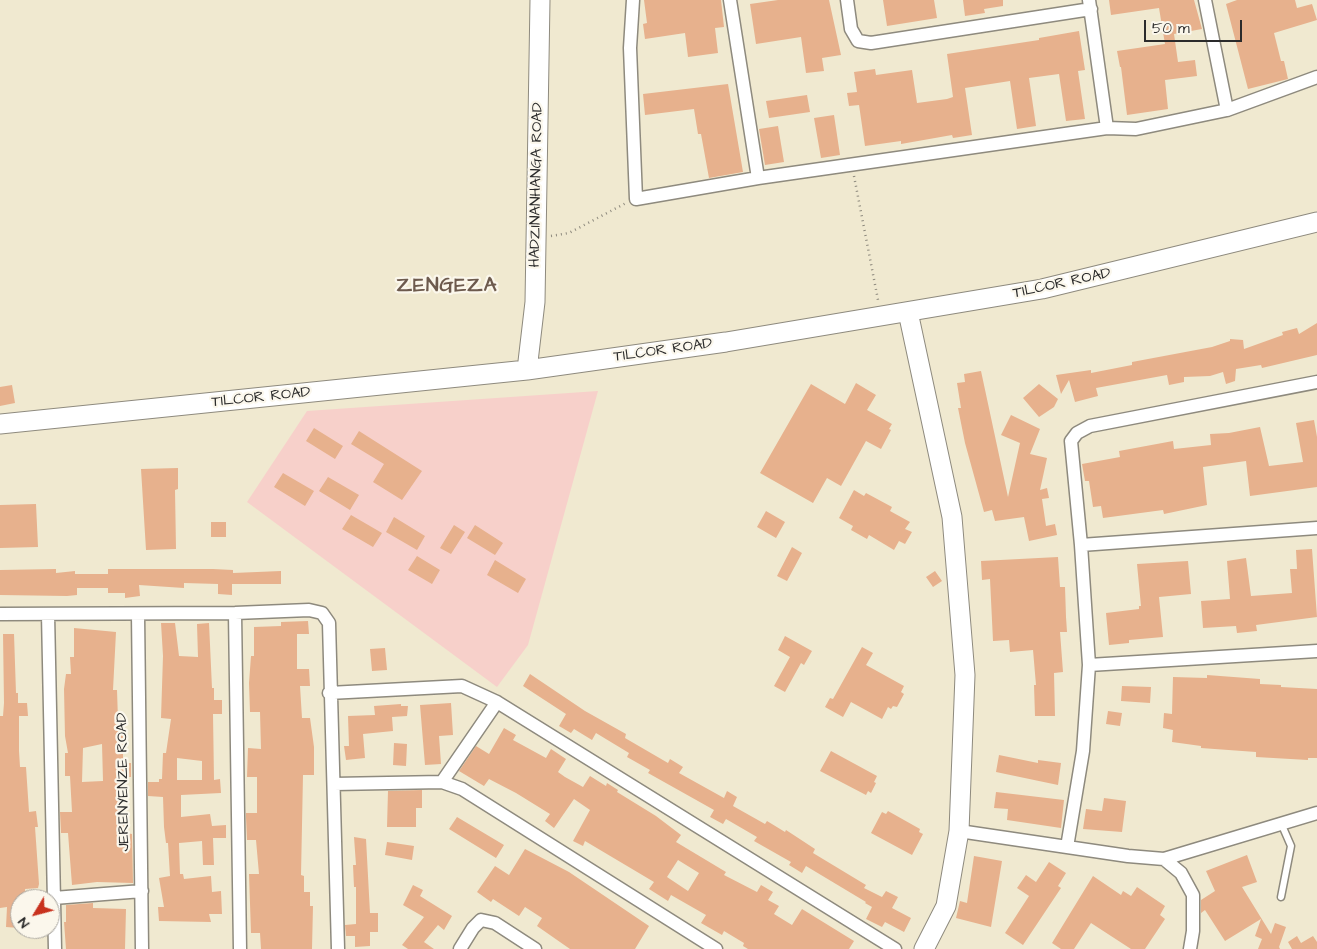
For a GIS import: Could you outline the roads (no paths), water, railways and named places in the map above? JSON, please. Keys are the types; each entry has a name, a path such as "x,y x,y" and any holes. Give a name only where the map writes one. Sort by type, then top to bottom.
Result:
{"street":[{"name":"HADZINANHANGA ROAD","path":"527,370 535,302 540,0"},
{"path":"634,0 630,48 636,199 758,178 1107,128 1136,128 1226,110 1317,77"},
{"path":"730,0 758,178"},
{"path":"847,0 851,29 858,41 871,43 1090,5 1107,128"},
{"path":"1205,0 1226,110"},
{"name":"TILCOR ROAD","path":"0,424 527,370 726,342 1042,290 1317,222"},
{"path":"908,312 952,516 965,675 959,831 946,906 924,949"},
{"path":"1067,847 1082,751 1089,665 1081,545 1071,441 1076,433 1090,426 1317,382"},
{"path":"1081,545 1317,528"},
{"path":"0,614 235,613 309,610 322,613 329,623 329,692 334,784 338,949"},
{"path":"235,613 240,949"},
{"path":"48,614 54,889"},
{"name":"JERENYENZE ROAD","path":"138,614 142,949"},
{"path":"1089,665 1317,651"},
{"path":"329,692 462,686 497,702 895,949"},
{"path":"442,782 497,702"},
{"path":"334,784 442,782 462,789 716,949"},
{"path":"959,831 1164,859 1281,822 1317,813"},
{"path":"1164,859 1181,873 1193,895 1193,931 1190,949"},
{"path":"60,898 142,891"},
{"path":"460,949 473,928 481,920 495,924 536,949"}],"lane":[{"path":"1280,897 1290,846 1281,822"}],"district":[{"name":"ZENGEZA","path":"447,287"}]}
